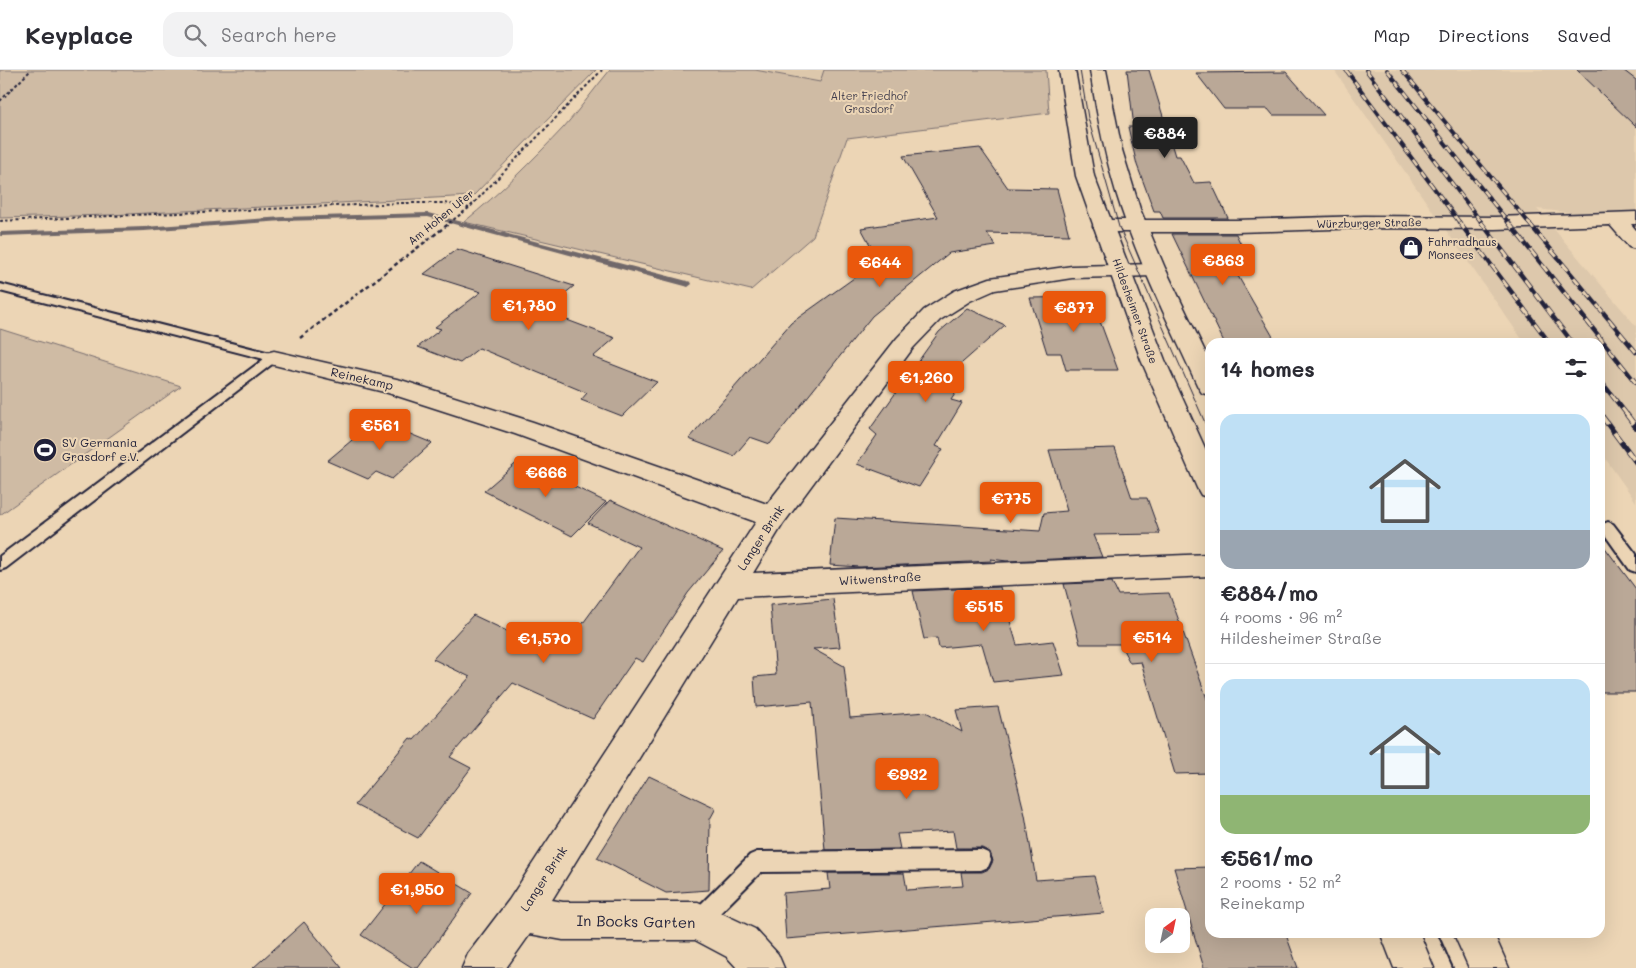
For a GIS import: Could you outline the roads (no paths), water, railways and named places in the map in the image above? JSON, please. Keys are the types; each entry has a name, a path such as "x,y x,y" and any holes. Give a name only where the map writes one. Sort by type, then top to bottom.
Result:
{"street":[{"name":"Hildesheimer Straße","path":"1068,70 1074,118 1085,176 1153,360 1205,477"},
{"path":"1098,70 1105,119 1137,227 1205,376"},
{"path":"1614,218 1636,243"},
{"name":"Würzburger Straße","path":"1103,226 1137,227 1364,222 1495,223 1636,218"},
{"name":"Langer Brink","path":"482,968 522,913 773,517 905,343 932,316 962,296 990,284 1072,272 1155,270"},
{"name":"Reinekamp","path":"274,358 393,386 524,428 773,517"},
{"name":"Witwenstraße","path":"730,586 1205,564"},
{"name":"In Bocks Garten","path":"522,913 563,921 698,921 741,943 764,968"},
{"path":"1402,938 1414,968"},
{"path":"1475,938 1489,968"}],"lane":[{"name":"Reinekamp","path":"0,287 274,358"},
{"path":"0,564 274,358"},
{"path":"1605,528 1636,566"},
{"path":"698,921 757,862 981,860"}],"waterway":[{"path":"0,234 144,229 283,219 428,215 688,284"}],"tram line":[{"path":"1080,70 1088,118 1119,227 1205,423"},
{"path":"1440,938 1453,968"}],"railway":[{"path":"1346,70 1460,223"},
{"path":"1366,70 1482,223"},
{"path":"1387,70 1509,223"},
{"path":"1402,70 1529,223"},
{"path":"1459,222 1546,338"},
{"path":"1481,222 1569,338"},
{"path":"1508,222 1600,338"},
{"path":"1528,222 1636,352"},
{"path":"1605,344 1636,383"},
{"path":"1605,386 1628,416"},
{"path":"1627,415 1636,427"},
{"path":"1605,420 1636,462"}],"place":[{"name":"Fahrradhaus Monsees","path":"1411,248"},
{"name":"SV Germania Grasdorf e.V.","path":"45,450"}],"park label":[{"name":"Alter Friedhof Grasdorf","path":"869,102"}]}
